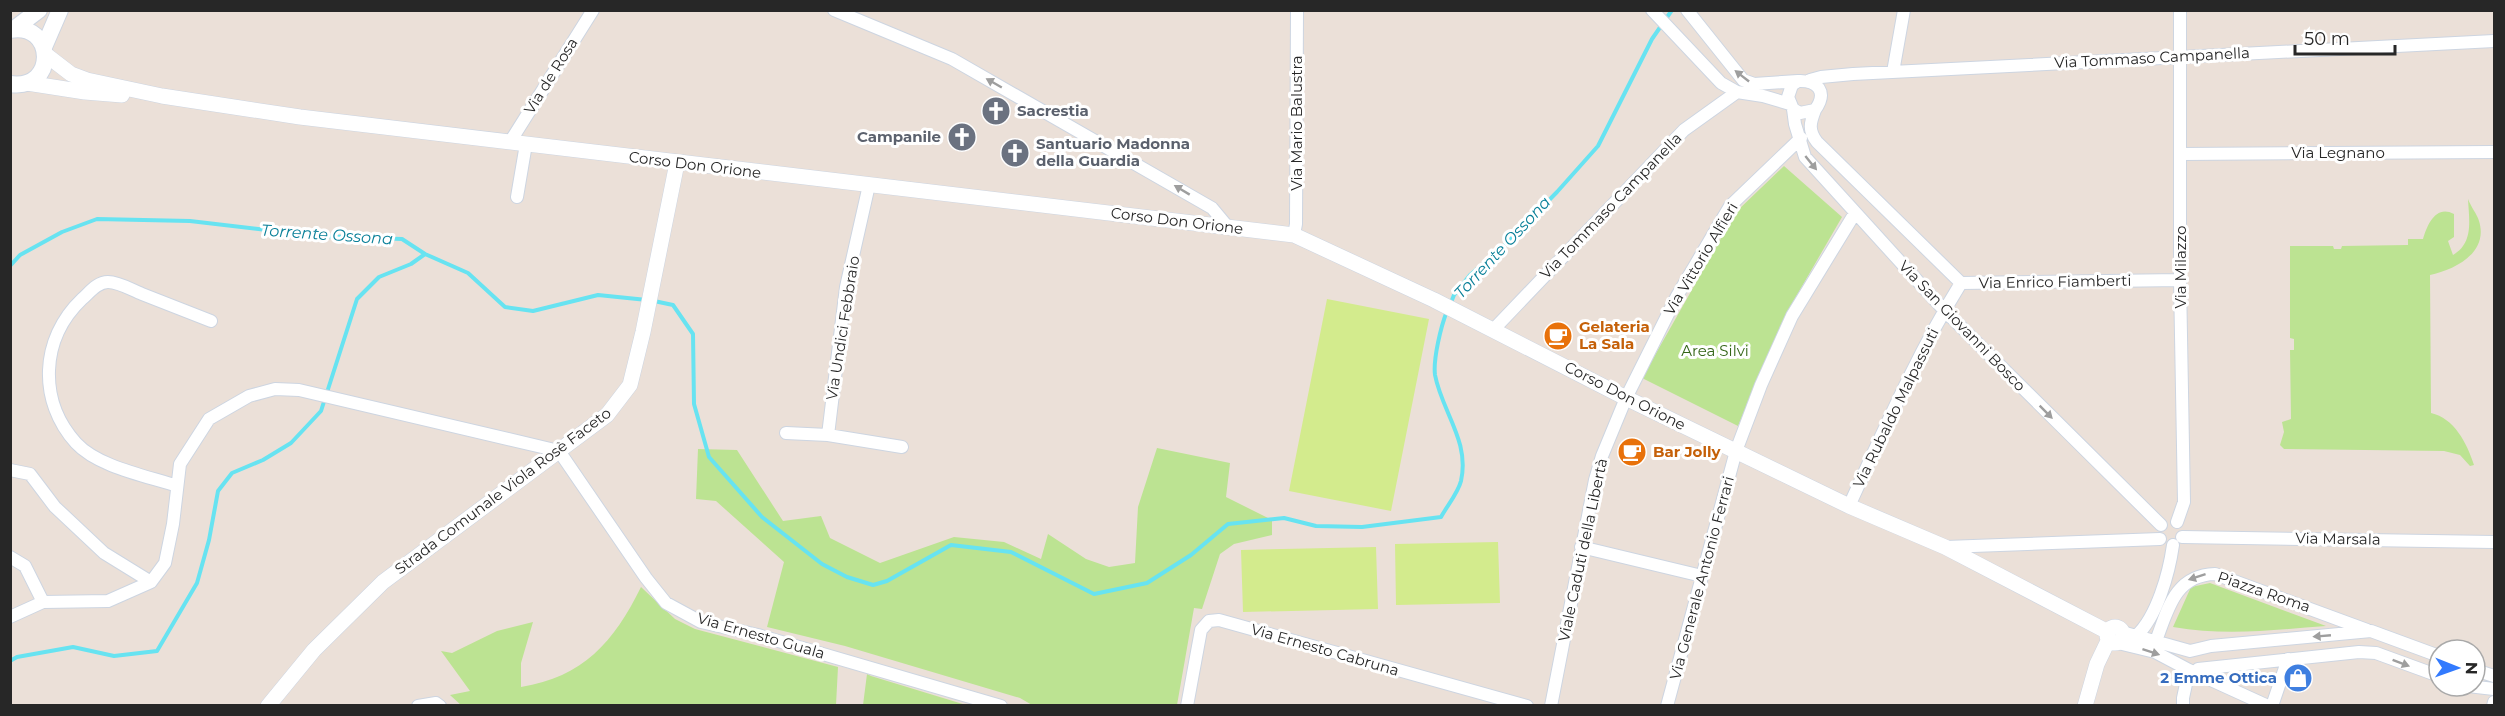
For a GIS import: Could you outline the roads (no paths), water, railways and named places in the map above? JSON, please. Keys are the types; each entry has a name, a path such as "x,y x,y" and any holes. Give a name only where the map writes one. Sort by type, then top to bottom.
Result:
{"main road":[{"path":"12,29 39,10"},
{"path":"19,84 34,80 43,68 44,50 60,10"},
{"path":"12,29 22,29 35,35 44,50"}],"street":[{"name":"Via de Rosa","path":"510,142 592,10"},
{"path":"834,10 960,63 1212,208 1227,226"},
{"name":"Via Mario Balustra","path":"1294,235 1296,224 1297,10"},
{"path":"1652,10 1721,83 1737,92 1763,96 1808,113 1815,110 1820,102 1821,93 1818,85 1804,81 1789,91 1792,106"},
{"path":"1893,72 1904,10"},
{"name":"Via Milazzo","path":"2177,522 2184,502 2180,280 2180,10"},
{"name":"Via Tommaso Campanella","path":"1689,12 1743,80 1754,84 1893,72 2494,41"},
{"name":"Corso Don Orione","path":"44,50 71,74 162,96 300,117 1294,235 1494,329 1626,398 1849,506 1945,547 2119,636"},
{"name":"Corso Don Orione","path":"19,84 85,92 162,96"},
{"name":"Via Tommaso Campanella","path":"1494,329 1684,130 1737,92"},
{"name":"Via San Giovanni Bosco","path":"1792,106 1805,157 1944,310 2161,525"},
{"name":"Via San Giovanni Bosco","path":"1815,110 1810,123 1811,134 1817,142 1961,283"},
{"name":"Via Vittorio Alfieri","path":"1626,398 1677,296 1730,206 1801,138"},
{"path":"517,197 526,144"},
{"name":"Via Legnano","path":"2181,154 2494,152"},
{"name":"Strada Comunale Viola Rosè Faceto","path":"268,705 314,650 383,582 607,416 618,403 630,385 677,163"},
{"name":"Via Undici Febbraio","path":"828,435 846,287 869,185"},
{"name":"Via Generale Antonio Ferrari","path":"1667,705 1736,451 1761,385 1792,316 1855,213"},
{"name":"Via Enrico Fiamberti","path":"1944,310 1961,283 2180,280"},
{"path":"177,486 107,463 89,454 76,443 60,422 53,405 48,379 50,357 56,335 66,317 78,302 101,283 108,282 124,287 211,321"},
{"name":"Via Rubaldo Malpassuti","path":"1849,506 1894,407 1944,310"},
{"path":"10,617 43,602 108,601 151,582 165,563 173,524 180,464 209,419 249,396 275,389 298,390 559,451"},
{"name":"Viale Caduti della Libertà","path":"1551,705 1581,547 1602,456 1626,398"},
{"path":"786,433 828,435 902,447"},
{"name":"Via Ernesto Guala","path":"559,451 646,578 666,603 701,622 758,635 1001,705"},
{"path":"10,470 30,474 55,507 105,553 151,582"},
{"path":"2085,705 2097,664 2119,636 2146,627 2162,590 2182,529 2177,522 2168,521 2161,525 2158,531 2160,539 2165,544 2178,541"},
{"path":"1945,547 2160,539"},
{"name":"Via Marsala","path":"2178,541 2494,542"},
{"path":"1581,547 1702,576"},
{"path":"10,557 25,566 43,602"},
{"name":"Piazza Roma","path":"2156,641 2178,591 2187,581 2206,574 2215,574 2427,652"},
{"name":"Via Ernesto Cabruna","path":"1187,705 1201,630 1209,621 1219,620 1527,705"},
{"name":"Piazza Roma","path":"2119,636 2156,641 2192,651 2211,646 2371,631"},
{"path":"2119,636 2270,705 2288,659"},
{"path":"2183,705 2191,669 2202,658 2192,651 2183,656 2191,669"},
{"path":"2191,669 2359,652 2376,653 2427,672"},
{"path":"418,705 436,703 440,705"}],"waterway":[{"name":"Torrente Ossona","path":"1450,305 1454,295 1470,275 1502,248 1598,146 1652,39 1672,10"},
{"name":"Torrente Ossona","path":"10,266 20,255 62,232 97,219 190,221 317,236 402,239 425,254 468,273 505,307 533,311 598,295 647,300"},
{"path":"10,661 17,657 73,647 114,656 157,651 197,583 209,540 218,491 232,473 263,460 291,443 321,411 357,299 379,277 411,264 425,254"},
{"name":"Torrente Ossona","path":"654,301 673,305 693,334 694,404 709,457 762,517 822,564 847,577 873,585 887,581 951,545 1011,552 1094,594 1147,583 1191,555 1228,524 1284,518 1316,526 1362,527 1441,517 1460,486 1463,466 1459,440 1438,389 1435,375 1438,343 1447,311"}],"place":[{"name":"Sacrestia","path":"996,111"},
{"name":"Campanile","path":"962,137"},
{"name":"Santuario Madonna della Guardia","path":"1015,153"},
{"name":"Gelateria La Sala","path":"1558,336"},
{"name":"Bar Jolly","path":"1632,452"},
{"name":"2 Emme Ottica","path":"2298,678"}],"park label":[{"name":"Area Silvi","path":"1715,351"}]}
